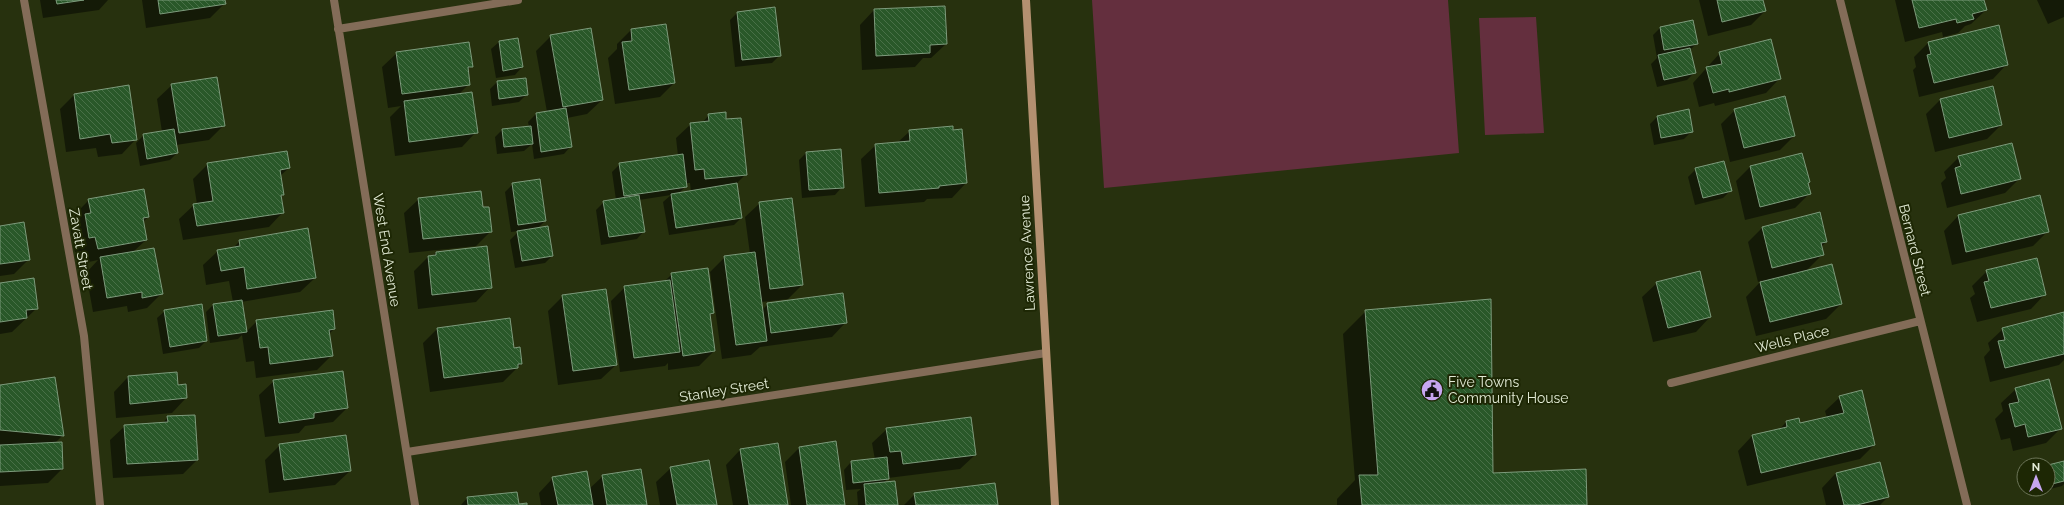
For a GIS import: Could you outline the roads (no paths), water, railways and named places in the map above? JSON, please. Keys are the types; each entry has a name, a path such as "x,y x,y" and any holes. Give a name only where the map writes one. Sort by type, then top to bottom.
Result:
{"street":[{"name":"Zavatt Street","path":"24,0 84,336 100,505"},
{"name":"West End Avenue","path":"334,0 415,505"},
{"path":"338,29 518,0"},
{"name":"Lawrence Avenue","path":"1026,0 1055,505"},
{"name":"Bernard Street","path":"1840,0 1967,505"},
{"name":"Wells Place","path":"1671,383 1920,321"},
{"name":"Stanley Street","path":"407,452 1046,353"}],"place":[{"name":"Five Towns Community House","path":"1432,390"}]}
